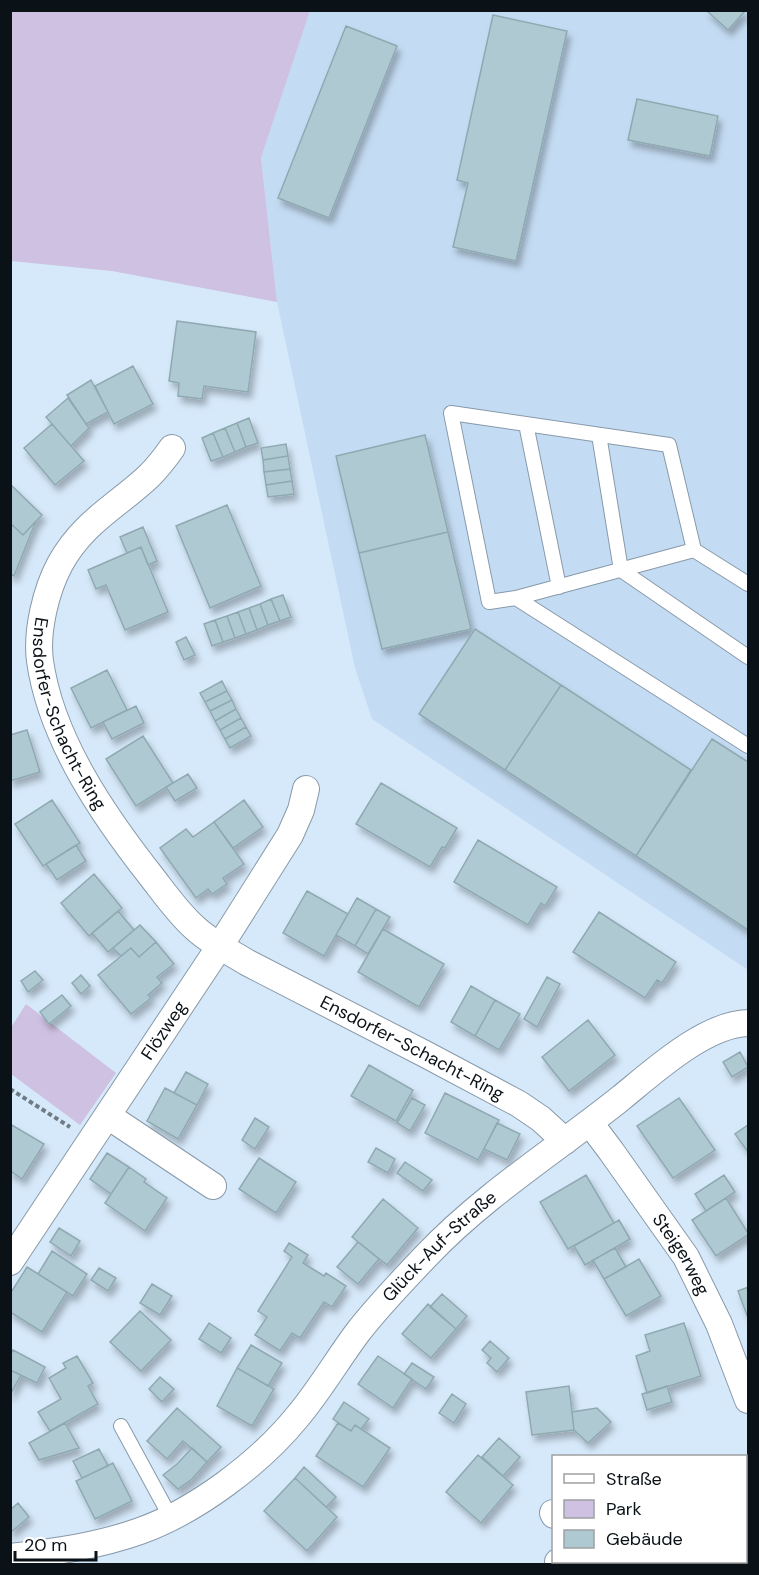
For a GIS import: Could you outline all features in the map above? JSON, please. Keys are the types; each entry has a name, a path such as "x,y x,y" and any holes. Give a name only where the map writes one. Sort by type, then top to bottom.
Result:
{"street":[{"name":"Ensdorfer-Schacht-Ring","path":"172,448 149,476 96,519 74,542 59,566 48,594 41,624 40,658 47,695 63,737 89,787 133,853 173,905 195,929 248,963 519,1104 542,1119 565,1141"},
{"path":"220,946 290,835 301,810 306,789"},
{"name":"Flözweg","path":"10,1262 220,946"},
{"name":"Glück-Auf-Straße","path":"10,1557 56,1551 139,1532 199,1502 231,1479 272,1445 298,1416 358,1332 391,1293 429,1252 466,1219 519,1174 590,1123 673,1057 697,1041 724,1028 748,1023"},
{"path":"108,1116 213,1186"},
{"name":"Steigerweg","path":"590,1123 686,1257 719,1324 748,1400"}],"lane":[{"path":"694,550 516,598 489,602 451,413 669,445 694,550 748,584"},
{"path":"526,424 559,587"},
{"path":"600,435 621,570 748,657"},
{"path":"516,598 748,746"},
{"path":"121,1426 171,1518"}],"path":[{"path":"10,1089 91,1141"}],"shaded area":[{"path":"310,11 748,11 748,970 372,719 355,668 277,302 261,158"}],"green space":[{"path":"10,11 310,11 261,158 277,302 112,271 11,261"},
{"path":"26,1004 116,1073 80,1125 11,1074 10,1029"}],"building":[{"path":"706,10 746,10 728,30"},
{"path":"493,15 567,31 516,261 453,247 468,183 457,180"},
{"path":"346,26 397,46 329,218 278,198"},
{"path":"637,99 718,116 710,156 628,140"},
{"path":"177,321 256,332 248,392 204,386 202,399 178,396 179,383 169,381"},
{"path":"133,366 153,404 114,424 95,386"},
{"path":"91,380 108,412 86,424 67,395"},
{"path":"68,398 89,428 71,446 46,417"},
{"path":"249,418 258,443 246,447 237,423"},
{"path":"237,423 246,447 235,452 225,428"},
{"path":"52,424 84,461 55,485 24,448"},
{"path":"225,428 235,452 223,457 213,433"},
{"path":"213,433 223,457 211,461 202,438"},
{"path":"425,435 448,532 359,553 336,456"},
{"path":"286,444 288,456 263,460 261,448"},
{"path":"288,456 290,469 264,472 263,460"},
{"path":"290,469 292,481 266,485 264,472"},
{"path":"292,481 294,494 268,497 266,485"},
{"path":"10,484 42,515 23,535 10,523"},
{"path":"227,505 261,586 210,608 176,526"},
{"path":"36,521 14,576 10,574 10,523 23,535"},
{"path":"143,527 157,561 148,565 141,547 127,553 120,537"},
{"path":"448,532 471,629 382,649 359,553"},
{"path":"141,547 168,612 125,630 106,585 96,589 88,570"},
{"path":"283,595 291,617 280,621 271,599"},
{"path":"271,599 280,621 268,625 260,604"},
{"path":"260,604 268,625 257,630 249,608"},
{"path":"249,608 257,630 246,634 238,612"},
{"path":"238,612 246,634 235,638 227,616"},
{"path":"227,616 235,638 223,642 215,620"},
{"path":"215,620 223,642 212,646 204,624"},
{"path":"475,629 561,685 505,770 419,714"},
{"path":"186,637 195,655 184,660 176,642"},
{"path":"107,670 127,710 91,728 71,688"},
{"path":"222,681 227,691 205,702 200,693"},
{"path":"561,685 691,770 636,856 505,770"},
{"path":"227,691 232,700 210,711 205,702"},
{"path":"232,700 236,709 215,721 210,711"},
{"path":"136,706 144,723 112,739 103,722"},
{"path":"236,709 241,718 220,730 215,721"},
{"path":"241,718 246,727 225,739 220,730"},
{"path":"246,727 251,736 230,748 225,739"},
{"path":"27,730 40,772 10,781 10,735"},
{"path":"143,736 173,783 136,806 106,759"},
{"path":"712,739 748,762 748,930 636,856"},
{"path":"188,774 197,788 175,801 166,787"},
{"path":"381,783 457,828 430,867 356,824"},
{"path":"52,800 80,843 43,866 15,824"},
{"path":"244,800 263,827 233,848 214,822"},
{"path":"214,822 244,864 223,878 227,884 212,894 208,889 196,898 160,848 186,829 193,837"},
{"path":"478,840 557,887 545,906 541,903 528,925 454,882"},
{"path":"76,845 86,861 57,880 46,864"},
{"path":"94,874 122,908 89,936 61,903"},
{"path":"307,891 348,914 324,956 283,933"},
{"path":"357,898 376,909 355,946 336,935"},
{"path":"376,909 390,917 368,954 355,946"},
{"path":"118,911 134,930 108,952 92,933"},
{"path":"599,912 676,962 662,983 657,980 645,998 573,952"},
{"path":"140,925 156,942 139,957 131,948 121,956 113,948"},
{"path":"383,929 444,964 419,1007 358,972"},
{"path":"156,942 174,964 157,977 162,983 148,995 151,998 131,1014 98,975 131,948 139,957"},
{"path":"35,971 43,980 28,992 21,981"},
{"path":"81,975 90,986 81,994 72,983"},
{"path":"547,977 560,984 537,1027 524,1019"},
{"path":"471,986 495,1000 475,1036 451,1022"},
{"path":"62,995 71,1006 49,1024 40,1012"},
{"path":"495,1000 520,1014 499,1050 475,1036"},
{"path":"588,1020 615,1055 569,1091 542,1057"},
{"path":"740,1052 748,1067 732,1077 723,1062"},
{"path":"369,1065 413,1090 396,1121 351,1096"},
{"path":"186,1072 208,1084 197,1105 174,1093"},
{"path":"165,1088 197,1105 178,1139 147,1121"},
{"path":"445,1093 499,1120 478,1160 425,1133"},
{"path":"412,1098 425,1105 410,1131 397,1123"},
{"path":"679,1098 715,1150 673,1178 637,1126"},
{"path":"255,1118 269,1127 255,1149 242,1140"},
{"path":"497,1123 520,1134 507,1160 484,1149"},
{"path":"10,1124 44,1144 22,1179 12,1172 10,1174"},
{"path":"748,1125 748,1152 735,1134"},
{"path":"376,1148 395,1159 388,1173 368,1162"},
{"path":"107,1153 129,1167 111,1194 90,1179"},
{"path":"259,1158 296,1182 276,1213 239,1189"},
{"path":"405,1162 432,1180 423,1191 397,1173"},
{"path":"129,1167 146,1179 144,1182 167,1198 145,1231 105,1203"},
{"path":"586,1175 614,1223 568,1249 540,1202"},
{"path":"724,1175 735,1192 706,1211 695,1194"},
{"path":"726,1198 748,1235 716,1256 692,1220"},
{"path":"383,1199 418,1228 387,1265 352,1237"},
{"path":"619,1220 630,1239 585,1265 574,1246"},
{"path":"59,1228 80,1241 71,1256 50,1242"},
{"path":"358,1242 379,1259 358,1284 337,1267"},
{"path":"289,1243 308,1255 303,1263 324,1276 326,1273 346,1286 332,1307 324,1302 300,1338 292,1333 280,1351 255,1335 267,1317 258,1311 292,1257 284,1251"},
{"path":"615,1248 626,1267 604,1279 593,1260"},
{"path":"52,1251 87,1274 73,1296 38,1274"},
{"path":"639,1259 661,1296 626,1316 604,1279"},
{"path":"27,1267 67,1292 42,1332 10,1312 10,1294"},
{"path":"99,1268 116,1278 108,1291 91,1280"},
{"path":"152,1284 172,1296 160,1315 140,1303"},
{"path":"748,1287 748,1318 738,1291"},
{"path":"442,1294 467,1316 456,1329 430,1307"},
{"path":"428,1304 456,1329 431,1358 402,1334"},
{"path":"140,1311 171,1340 141,1371 110,1342"},
{"path":"209,1323 231,1338 221,1353 199,1339"},
{"path":"684,1323 701,1376 647,1393 636,1356 650,1351 645,1335"},
{"path":"490,1341 509,1358 497,1372 487,1363 491,1358 482,1350"},
{"path":"251,1345 282,1363 268,1386 237,1368"},
{"path":"13,1350 45,1367 37,1383 10,1370 10,1355"},
{"path":"77,1356 93,1383 88,1386 98,1404 50,1431 38,1412 61,1399 49,1378 66,1368 63,1363"},
{"path":"378,1356 412,1379 393,1408 358,1384"},
{"path":"412,1363 434,1377 426,1389 404,1374"},
{"path":"237,1368 274,1389 252,1426 217,1406"},
{"path":"10,1370 21,1375 10,1395"},
{"path":"160,1377 174,1389 162,1402 149,1389"},
{"path":"569,1386 574,1430 532,1435 526,1392"},
{"path":"667,1386 672,1402 647,1410 642,1394"},
{"path":"452,1394 466,1404 454,1423 439,1413"},
{"path":"344,1402 369,1419 361,1429 355,1425 351,1431 333,1419"},
{"path":"177,1408 221,1447 207,1462 183,1441 167,1459 147,1441"},
{"path":"597,1408 611,1422 588,1443 574,1430 572,1412"},
{"path":"65,1423 79,1448 39,1460 29,1443"},
{"path":"338,1423 351,1431 355,1425 390,1448 363,1487 316,1456"},
{"path":"499,1438 520,1457 503,1476 482,1457"},
{"path":"192,1448 207,1462 192,1479 178,1489 163,1475"},
{"path":"99,1449 108,1466 82,1478 73,1461"},
{"path":"478,1455 513,1485 481,1523 446,1492"},
{"path":"113,1463 132,1501 95,1519 76,1481"},
{"path":"304,1467 336,1497 326,1507 295,1478"},
{"path":"295,1478 337,1517 307,1551 264,1511"},
{"path":"747,1500 748,1507 747,1531"},
{"path":"18,1503 29,1517 10,1533 10,1510"},
{"path":"747,1558 748,1564 700,1564 747,1563"},
{"path":"588,1563 616,1563 616,1564"}]}
